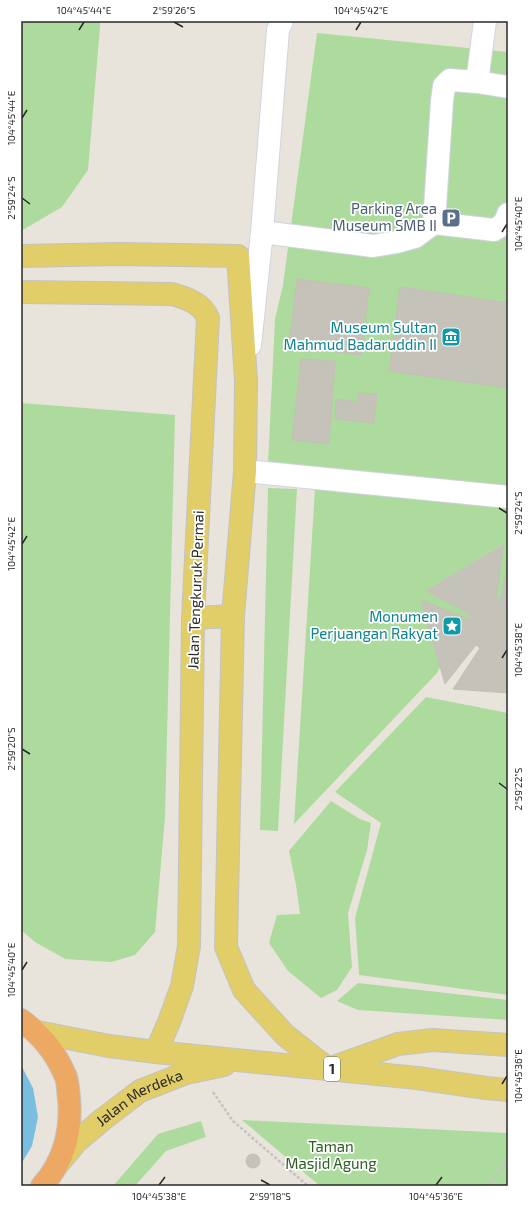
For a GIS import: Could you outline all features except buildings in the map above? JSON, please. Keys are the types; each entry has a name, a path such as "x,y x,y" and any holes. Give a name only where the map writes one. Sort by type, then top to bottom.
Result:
{"highway":[{"name":"1","path":"21,1005 29,1026 49,1046 66,1078 70,1114 68,1132 64,1149 56,1166 42,1186"}],"main road":[{"path":"21,256 119,254 238,256 246,381 245,471 233,616 226,947 244,990 285,1035 328,1069"},
{"name":"Jalan Tengkuruk Permai","path":"21,292 172,294 186,298 198,304 206,313 208,318 193,618 189,946 182,986 156,1052"},
{"path":"193,618 233,616"},
{"name":"Jalan Merdeka","path":"29,1026 109,1046 240,1061 417,1078 508,1090"},
{"name":"Jalan Merdeka","path":"328,1069 398,1044 433,1040 508,1045"},
{"name":"Jalan Merdeka","path":"56,1166 76,1142 140,1091 186,1073 240,1061"}],"street":[{"path":"477,82 485,21"},
{"path":"246,381 262,232 280,25"},
{"path":"434,223 444,86 450,80 477,82 508,87"},
{"path":"262,232 373,246 415,237 434,223 494,230 500,227 506,220 508,214"},
{"path":"245,471 508,497"}],"path":[{"path":"207,1069 211,1089 233,1121 308,1186"},
{"path":"488,1186 508,1161"}],"green space":[{"path":"21,21 100,21 100,27 88,170 62,207 21,231"},
{"path":"317,33 508,52 508,486 268,464 275,319 283,285"},
{"path":"21,403 175,415 165,817 155,932 135,955 111,962 65,959 35,942 21,930"},
{"path":"268,488 297,489 278,831 260,830"},
{"path":"315,489 508,507 508,564 501,599 496,599 502,545 426,591 470,614 437,673 294,824"},
{"path":"426,697 508,713 508,995 359,975 355,918 381,823 335,792"},
{"path":"331,801 360,819 371,823 367,850 348,913 352,967 337,990 321,998 288,971 269,943 277,915 300,914 289,851"},
{"path":"358,983 508,1000 508,1020 358,1010 337,1001"},
{"name":"Taman Masjid Agung","path":"242,1120 508,1133 508,1186 320,1186"},
{"path":"201,1121 206,1137 166,1151 135,1186 113,1186 158,1134"}],"water":[{"path":"21,1065 33,1088 38,1117 32,1146 21,1164"}],"place":[{"name":"Parking Area Museum SMB II","path":"451,218"},
{"name":"Museum Sultan Mahmud Badaruddin II","path":"451,337"},
{"name":"Monumen Perjuangan Rakyat","path":"452,626"}]}
